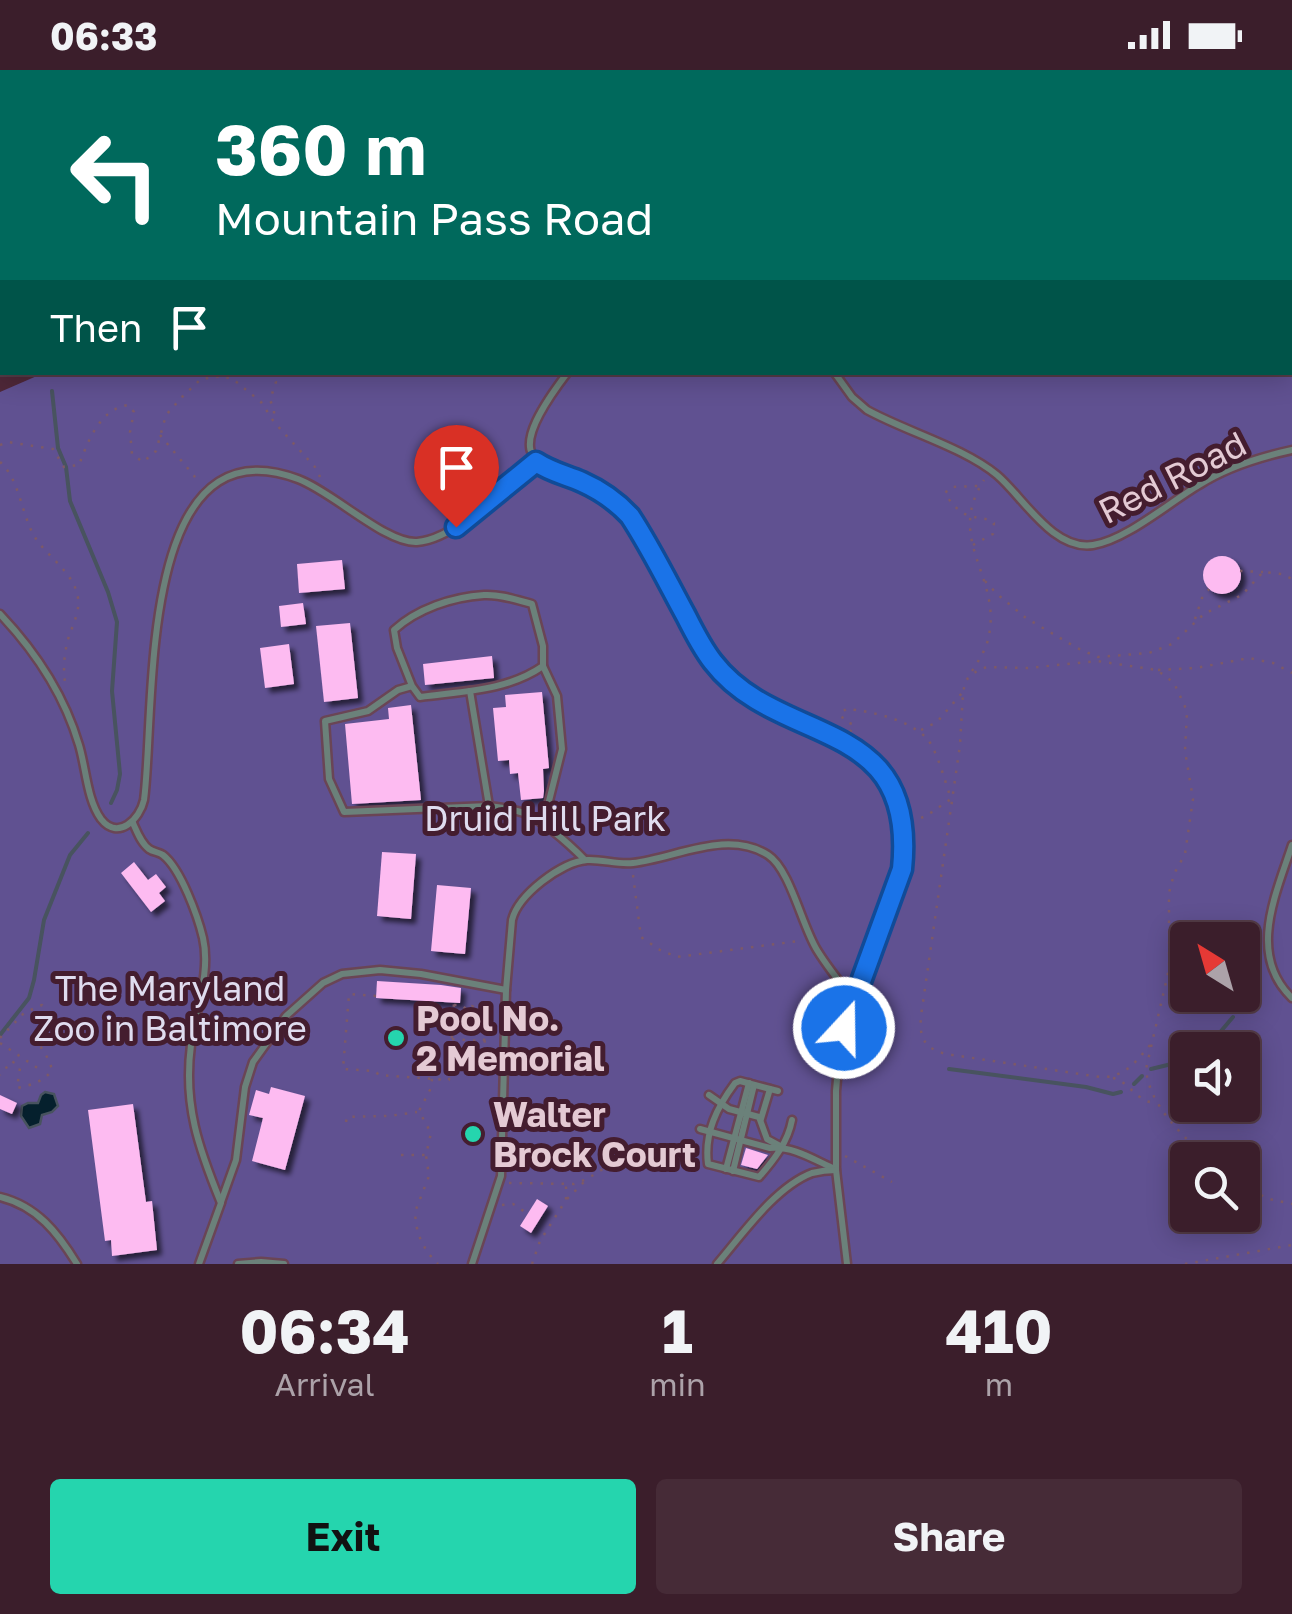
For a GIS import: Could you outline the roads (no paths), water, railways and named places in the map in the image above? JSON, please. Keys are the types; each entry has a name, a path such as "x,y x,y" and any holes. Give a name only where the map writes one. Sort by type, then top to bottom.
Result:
{"lane":[{"path":"566,375 534,422 530,440 536,462 550,472 582,482 620,506 630,516 712,662 724,675 751,696 845,742 866,757 878,769 900,806 905,845 902,869 844,1028 838,1056 836,1170 847,1264"},
{"name":"Red Road","path":"836,375 852,398 868,410 990,470 1052,531 1066,540 1092,545 1130,529 1223,472 1292,450"},
{"path":"0,614 56,686 103,822 124,828 142,812 148,774 154,643 164,588 177,540 190,512 207,490 223,478 265,470 320,488 379,530 416,542 436,538 456,527 536,462"},
{"path":"543,666 504,686 420,697 396,648 394,630 408,617 436,604 485,595 532,604 543,646 543,666 557,696 562,749 543,825"},
{"path":"412,686 398,690 368,711 326,721 329,779 344,812 489,806 529,815 585,860"},
{"path":"470,690 489,806"},
{"path":"133,822 140,838 149,849 164,856 190,896 204,943 204,974 190,1046 190,1114 221,1203"},
{"path":"472,1264 501,1176 506,990 515,909 547,878 585,860 632,864 728,845 767,854 782,870 811,939 854,1000"},
{"path":"1292,845 1272,908 1268,943 1273,972 1292,998"},
{"path":"198,1264 236,1160 245,1086 253,1062 286,1016 324,983 342,974 380,970 421,974 506,990"},
{"path":"782,1148 768,1139 761,1119 774,1090 738,1081 721,1104 710,1131 708,1164 759,1177 782,1148 792,1120"},
{"path":"730,1170 752,1084"},
{"path":"709,1095 721,1104 761,1119"},
{"path":"700,1129 799,1152 836,1170"},
{"path":"717,1264 770,1204 799,1180 818,1171 836,1170"},
{"path":"0,1197 44,1219 77,1264"},
{"path":"238,1264 284,1264"}],"water":[{"path":"45,1092 54,1094 58,1106 42,1115 40,1124 29,1128 21,1116 22,1106 38,1103"}],"waterway":[{"path":"52,391 58,448 66,467 70,501 117,622 112,691 120,774 111,803"},
{"path":"0,1035 29,998 44,920 70,855 88,833"},
{"path":"1220,1032 1233,1017"},
{"path":"1151,1069 1170,1064"},
{"path":"949,1069 1113,1094 1121,1092"},
{"path":"1134,1084 1142,1076"}],"place":[{"name":"Pool No. 2 Memorial","path":"396,1038"},
{"name":"Walter Brock Court","path":"473,1134"}],"park label":[{"name":"Druid Hill Park","path":"545,818"},
{"name":"The Maryland Zoo in Baltimore","path":"170,1008"}]}
